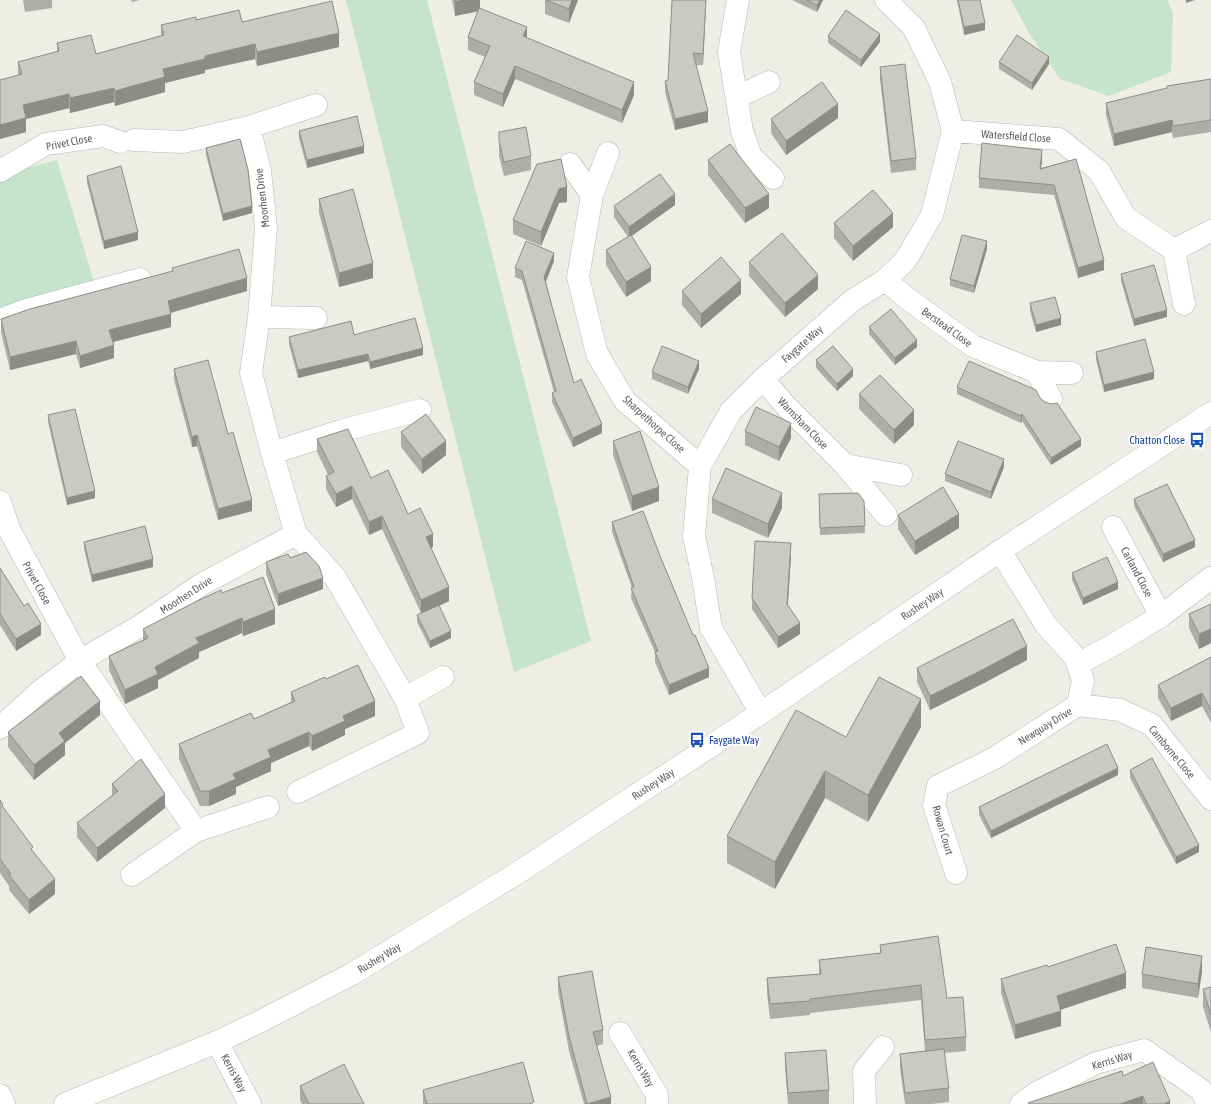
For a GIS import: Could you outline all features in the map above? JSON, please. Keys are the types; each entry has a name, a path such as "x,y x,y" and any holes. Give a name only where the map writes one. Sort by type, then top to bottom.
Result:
{"street":[{"path":"738,0 729,52 742,131 751,156 773,178"},
{"name":"Faygate Way","path":"761,713 711,628 704,578 694,536 700,466 731,412 763,379 853,300 885,280 904,261 932,215 953,131 940,82 914,28 886,0"},
{"path":"737,96 769,82"},
{"path":"249,127 316,105"},
{"name":"Privet Close","path":"0,171 46,144 102,136 127,141 183,142 249,127"},
{"name":"Moorhen Drive","path":"249,127 260,171 266,228 259,317 251,373 272,454 296,534 335,577 405,698 418,733 298,792"},
{"name":"Watersfield Close","path":"953,131 1059,139 1098,171 1126,218 1174,250"},
{"name":"Sharpethorpe Close","path":"608,153 592,195 578,277 597,354 625,401 700,466"},
{"path":"570,164 592,195"},
{"path":"1184,304 1174,250 1211,231"},
{"path":"0,320 26,310 140,279"},
{"name":"Berstead Close","path":"885,280 908,299 973,346 1037,372 1072,373"},
{"path":"259,317 316,318"},
{"path":"1037,372 1051,399"},
{"name":"Warnsham Close","path":"763,379 785,405 845,465 886,515"},
{"path":"272,454 344,430 420,410"},
{"name":"Rushey Way","path":"65,1104 218,1042 268,1018 371,963 519,872 761,713 1000,552 1211,413"},
{"path":"845,465 901,475"},
{"name":"Privet Close","path":"0,502 10,531 80,661"},
{"name":"Carland Close","path":"1114,527 1161,616"},
{"name":"Moorhen Drive","path":"0,728 39,692 80,661 140,626 202,584 296,534"},
{"name":"Newquay Drive","path":"938,786 993,759 1078,705 1083,680 1075,657 1046,625 1000,552"},
{"path":"1078,664 1161,616 1211,578"},
{"path":"80,661 196,831"},
{"path":"405,698 443,677"},
{"name":"Camborne Close","path":"1078,705 1120,710 1152,725 1211,800"},
{"name":"Rowan Court","path":"938,786 934,805 956,873"},
{"path":"132,875 196,831 268,807"},
{"name":"Kerris Way","path":"620,1033 657,1095 657,1104"},
{"name":"Kerris Way","path":"218,1042 250,1104"},
{"path":"865,1104 864,1072 883,1047"},
{"name":"Kerris Way","path":"1021,1104 1036,1093 1096,1063 1144,1050 1207,1094"},
{"path":"0,1095 4,1104"}],"green space":[{"path":"346,0 427,0 591,641 514,672"},
{"path":"1011,0 1167,0 1173,13 1171,72 1109,96 1060,79 1029,33"},
{"path":"57,160 94,282 0,307 0,175"}],"building":[{"path":"546,0 572,0 569,9"},
{"path":"672,0 706,0 703,54 693,53 708,111 675,119 665,81 668,80"},
{"path":"807,0 820,0 817,5"},
{"path":"958,0 980,0 985,23 964,27"},
{"path":"332,1 339,33 257,52 255,44 205,56 205,59 163,69 165,77 115,91 114,88 70,98 69,94 23,105 26,118 0,125 0,80 22,74 18,62 59,51 57,43 91,35 96,54 164,35 161,25 196,17 196,20 239,10 242,22"},
{"path":"479,8 527,27 523,36 634,82 622,110 515,66 503,94 474,82 490,46 468,37"},
{"path":"846,10 880,34 861,60 828,36"},
{"path":"1017,35 1049,57 1032,83 999,62"},
{"path":"905,64 916,158 891,161 880,67"},
{"path":"1211,79 1211,120 1173,126 1172,120 1114,134 1106,103 1167,88 1167,86"},
{"path":"822,82 838,104 786,141 771,119"},
{"path":"357,116 364,146 307,160 299,131"},
{"path":"526,127 531,156 504,162 499,141 499,132"},
{"path":"240,139 248,170 252,206 223,214 206,148"},
{"path":"982,143 1042,150 1040,169 1076,159 1104,260 1078,268 1054,185 979,178"},
{"path":"730,144 769,194 745,208 708,160"},
{"path":"561,159 567,187 559,189 541,232 513,220 537,164"},
{"path":"121,166 138,232 104,241 87,176"},
{"path":"660,174 675,194 629,227 614,206"},
{"path":"353,189 373,263 339,273 319,199"},
{"path":"873,190 893,213 853,246 834,223"},
{"path":"782,233 818,275 785,303 749,262"},
{"path":"631,235 651,267 626,282 606,250"},
{"path":"962,235 987,241 974,286 950,279"},
{"path":"526,241 554,253 544,277 556,321 574,383 581,379 602,424 573,438 552,393 556,391 522,271 515,268"},
{"path":"239,249 247,278 168,301 171,314 109,330 114,345 80,356 76,341 10,357 1,319 30,309 173,271 172,268"},
{"path":"721,257 741,280 701,314 682,291"},
{"path":"1154,265 1167,310 1134,319 1121,274"},
{"path":"1055,297 1061,318 1036,325 1030,303"},
{"path":"891,309 917,340 895,358 869,327"},
{"path":"415,318 423,348 370,362 368,354 298,370 289,337 351,321 354,335"},
{"path":"1145,339 1154,372 1104,385 1096,352"},
{"path":"662,346 699,361 688,387 652,372"},
{"path":"833,346 853,369 837,384 816,360"},
{"path":"208,360 228,434 233,432 252,500 218,509 197,435 192,437 174,369"},
{"path":"969,361 1036,390 1040,398 1045,402 1051,404 1057,403 1081,439 1051,458 1022,414 1021,416 957,387"},
{"path":"880,375 914,410 894,430 859,394"},
{"path":"756,407 791,423 779,447 745,431"},
{"path":"75,409 95,491 67,498 48,415"},
{"path":"426,414 446,441 422,459 401,432"},
{"path":"348,429 371,478 388,470 408,514 420,508 433,534 426,537 449,587 421,600 382,516 369,522 352,486 336,494 326,476 334,472 317,439"},
{"path":"640,431 659,487 632,496 613,441"},
{"path":"958,441 1004,459 991,492 945,474"},
{"path":"726,468 782,493 768,524 712,499"},
{"path":"1167,484 1195,540 1163,554 1134,499"},
{"path":"943,487 959,514 915,541 898,515"},
{"path":"858,493 864,501 865,526 820,528 819,494"},
{"path":"643,511 693,635 695,635 709,668 669,685 655,652 658,651 631,588 634,587 612,522"},
{"path":"145,526 153,559 92,575 84,542"},
{"path":"755,541 791,543 787,604 800,623 778,637 752,598"},
{"path":"306,552 319,566 323,578 278,594 266,562 288,554 290,558"},
{"path":"1107,557 1118,582 1083,598 1072,573"},
{"path":"0,568 24,606 28,603 41,624 16,639 0,614"},
{"path":"263,577 275,609 243,622 242,618 196,638 199,643 155,667 158,674 125,690 109,656 148,638 143,629 197,601 221,590 222,593"},
{"path":"1211,604 1211,629 1199,634 1189,614"},
{"path":"439,605 451,631 430,641 417,615"},
{"path":"1013,619 1027,646 930,696 917,668"},
{"path":"1211,657 1211,710 1202,693 1171,708 1158,685"},
{"path":"358,665 375,701 343,716 345,721 312,736 309,732 268,750 271,757 233,774 236,779 209,791 200,791 179,744 251,713 254,719 295,701 291,692 325,677 326,679"},
{"path":"81,676 100,701 59,733 65,741 34,765 8,732"},
{"path":"879,677 921,699 868,795 825,771 775,862 727,836 796,710 846,737"},
{"path":"1107,744 1118,768 991,831 979,807"},
{"path":"1152,758 1199,845 1176,857 1130,770"},
{"path":"141,759 165,794 97,848 77,823 118,791 112,784"},
{"path":"0,800 3,805 2,806 33,847 31,849 55,879 29,900 9,875 11,874 0,859"},
{"path":"938,936 947,998 963,997 966,1037 925,1040 921,985 810,999 810,1001 770,1004 767,978 821,974 819,960 881,953 880,945"},
{"path":"1116,944 1126,973 1057,996 1061,1011 1015,1025 1001,979 1047,965 1048,967"},
{"path":"1146,947 1202,956 1198,984 1142,974"},
{"path":"592,971 603,1030 593,1032 611,1097 587,1104 569,1036 558,977"},
{"path":"1211,987 1211,1015 1203,989"},
{"path":"944,1049 949,1088 905,1093 900,1054"},
{"path":"826,1050 829,1090 788,1093 785,1053"},
{"path":"523,1062 534,1102 529,1104 427,1104 423,1090"},
{"path":"1153,1062 1170,1101 1164,1104 1146,1104 1143,1096 1120,1104 1028,1103 1122,1071 1123,1076"},
{"path":"344,1064 364,1104 309,1104 300,1086"}],"place":[{"name":"Chatton Close","path":"1197,440"},
{"name":"Faygate Way","path":"697,740"}]}
